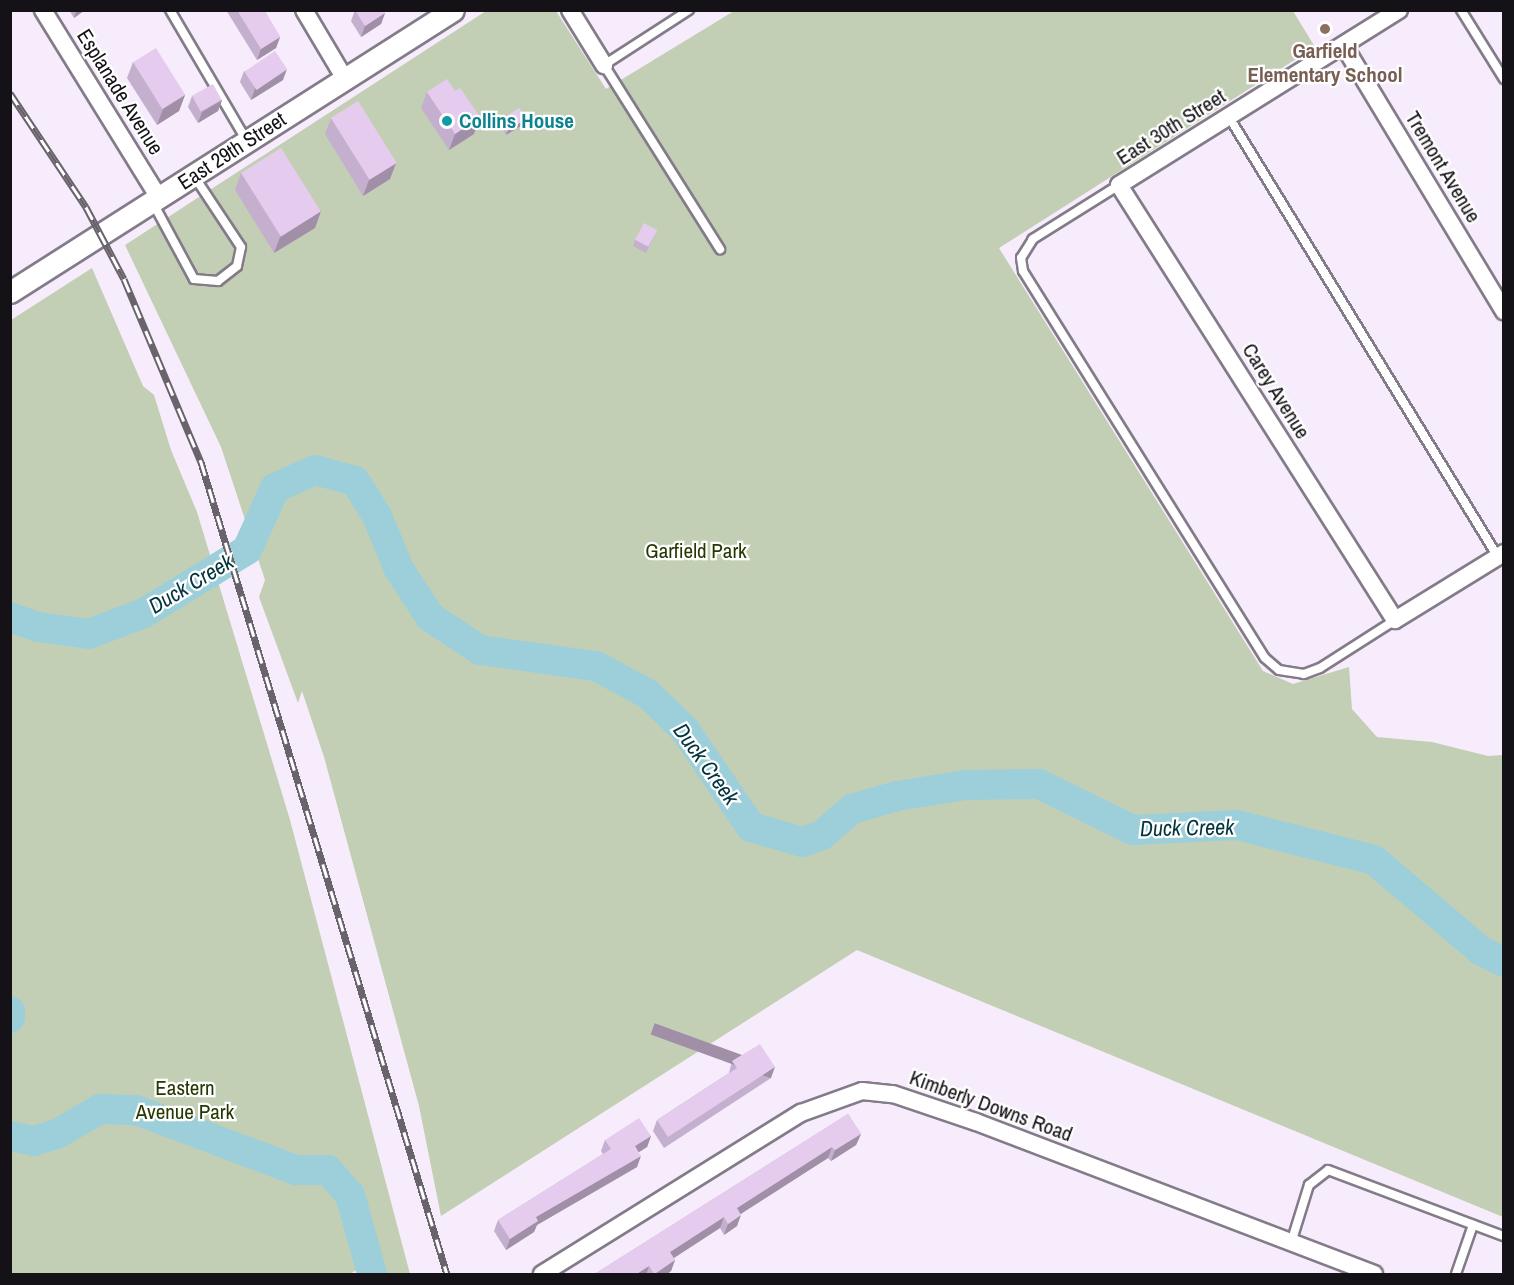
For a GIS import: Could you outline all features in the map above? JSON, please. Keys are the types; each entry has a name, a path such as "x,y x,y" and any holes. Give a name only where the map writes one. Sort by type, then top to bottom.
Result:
{"street":[{"name":"Esplanade Avenue","path":"44,10 156,200"},
{"path":"304,10 345,79"},
{"path":"570,10 604,65"},
{"name":"East 30th Street","path":"1119,185 1399,10"},
{"name":"East 29th Street","path":"10,292 345,79 439,14"},
{"name":"Tremont Avenue","path":"1344,46 1503,311"},
{"name":"Carey Avenue","path":"1119,185 1395,620"},
{"path":"1395,620 1501,555"},
{"name":"Kimberly Downs Road","path":"542,1275 801,1113 862,1091 893,1094 976,1122 1290,1244 1348,1270 1374,1275"}],"lane":[{"path":"170,10 247,141"},
{"path":"689,10 604,65 720,249"},
{"path":"1461,10 1503,79"},
{"path":"1229,117 1501,555"},
{"path":"156,200 194,279 218,281 237,266 241,247 194,176"},
{"path":"1119,185 1033,239 1021,258 1023,271 1265,658 1278,670 1304,674 1320,668 1395,620"},
{"path":"1290,1244 1309,1185 1328,1170 1503,1236"},
{"path":"1456,1275 1473,1225"}],"green space":[{"name":"Garfield Park","path":"486,11 556,11 606,89 734,11 1293,11 1315,47 999,248 1263,671 1293,684 1349,667 1352,709 1377,737 1432,742 1488,756 1503,755 1503,1217 857,950 441,1216 419,1106 324,757 302,691 298,703 259,597 265,580 221,447 125,245"},
{"name":"Eastern Avenue Park","path":"92,268 143,386 154,395 171,450 197,512 290,820 410,1274 384,1274 378,1256 350,1274 11,1274 11,320"}],"building":[{"path":"237,10 264,10 280,37 261,49"},
{"path":"355,10 383,10 385,13 365,26"},
{"path":"156,48 185,95 162,109 133,62"},
{"path":"275,51 287,69 257,90 244,72"},
{"path":"447,79 455,91 460,88 480,117 455,134 427,92"},
{"path":"213,84 222,100 201,111 192,96"},
{"path":"358,101 397,163 370,180 331,118"},
{"path":"519,108 526,119 508,130 501,119"},
{"path":"281,148 321,212 281,237 241,173"},
{"path":"644,223 657,230 648,247 635,240"},
{"path":"760,1044 775,1067 668,1137 657,1120 737,1068 732,1061"},
{"path":"848,1114 861,1134 835,1150 832,1147 737,1208 741,1215 728,1224 724,1217 670,1252 675,1260 654,1274 649,1266 635,1275 593,1275"},
{"path":"639,1118 651,1136 635,1146 641,1156 536,1217 538,1221 510,1239 498,1220 611,1149 605,1140"}],"waterway":[{"name":"Duck Creek","path":"10,617 38,627 89,634 144,613 247,550 275,488 315,470 355,481 377,516 399,569 430,617 480,650 596,666 648,694 685,730 751,827 802,842 822,835 852,809 897,796 966,785 1039,784 1133,830 1237,825 1374,860 1480,950 1504,962"},
{"path":"10,1011 10,1018"},
{"path":"10,1136 34,1141 57,1134 100,1109 136,1110 296,1170 328,1170 350,1195 372,1274"}],"railway":[{"path":"10,93 86,207 124,279 201,462 447,1274"}],"place":[{"name":"Garfield Elementary School","path":"1325,29"},
{"name":"Collins House","path":"447,121"}]}
